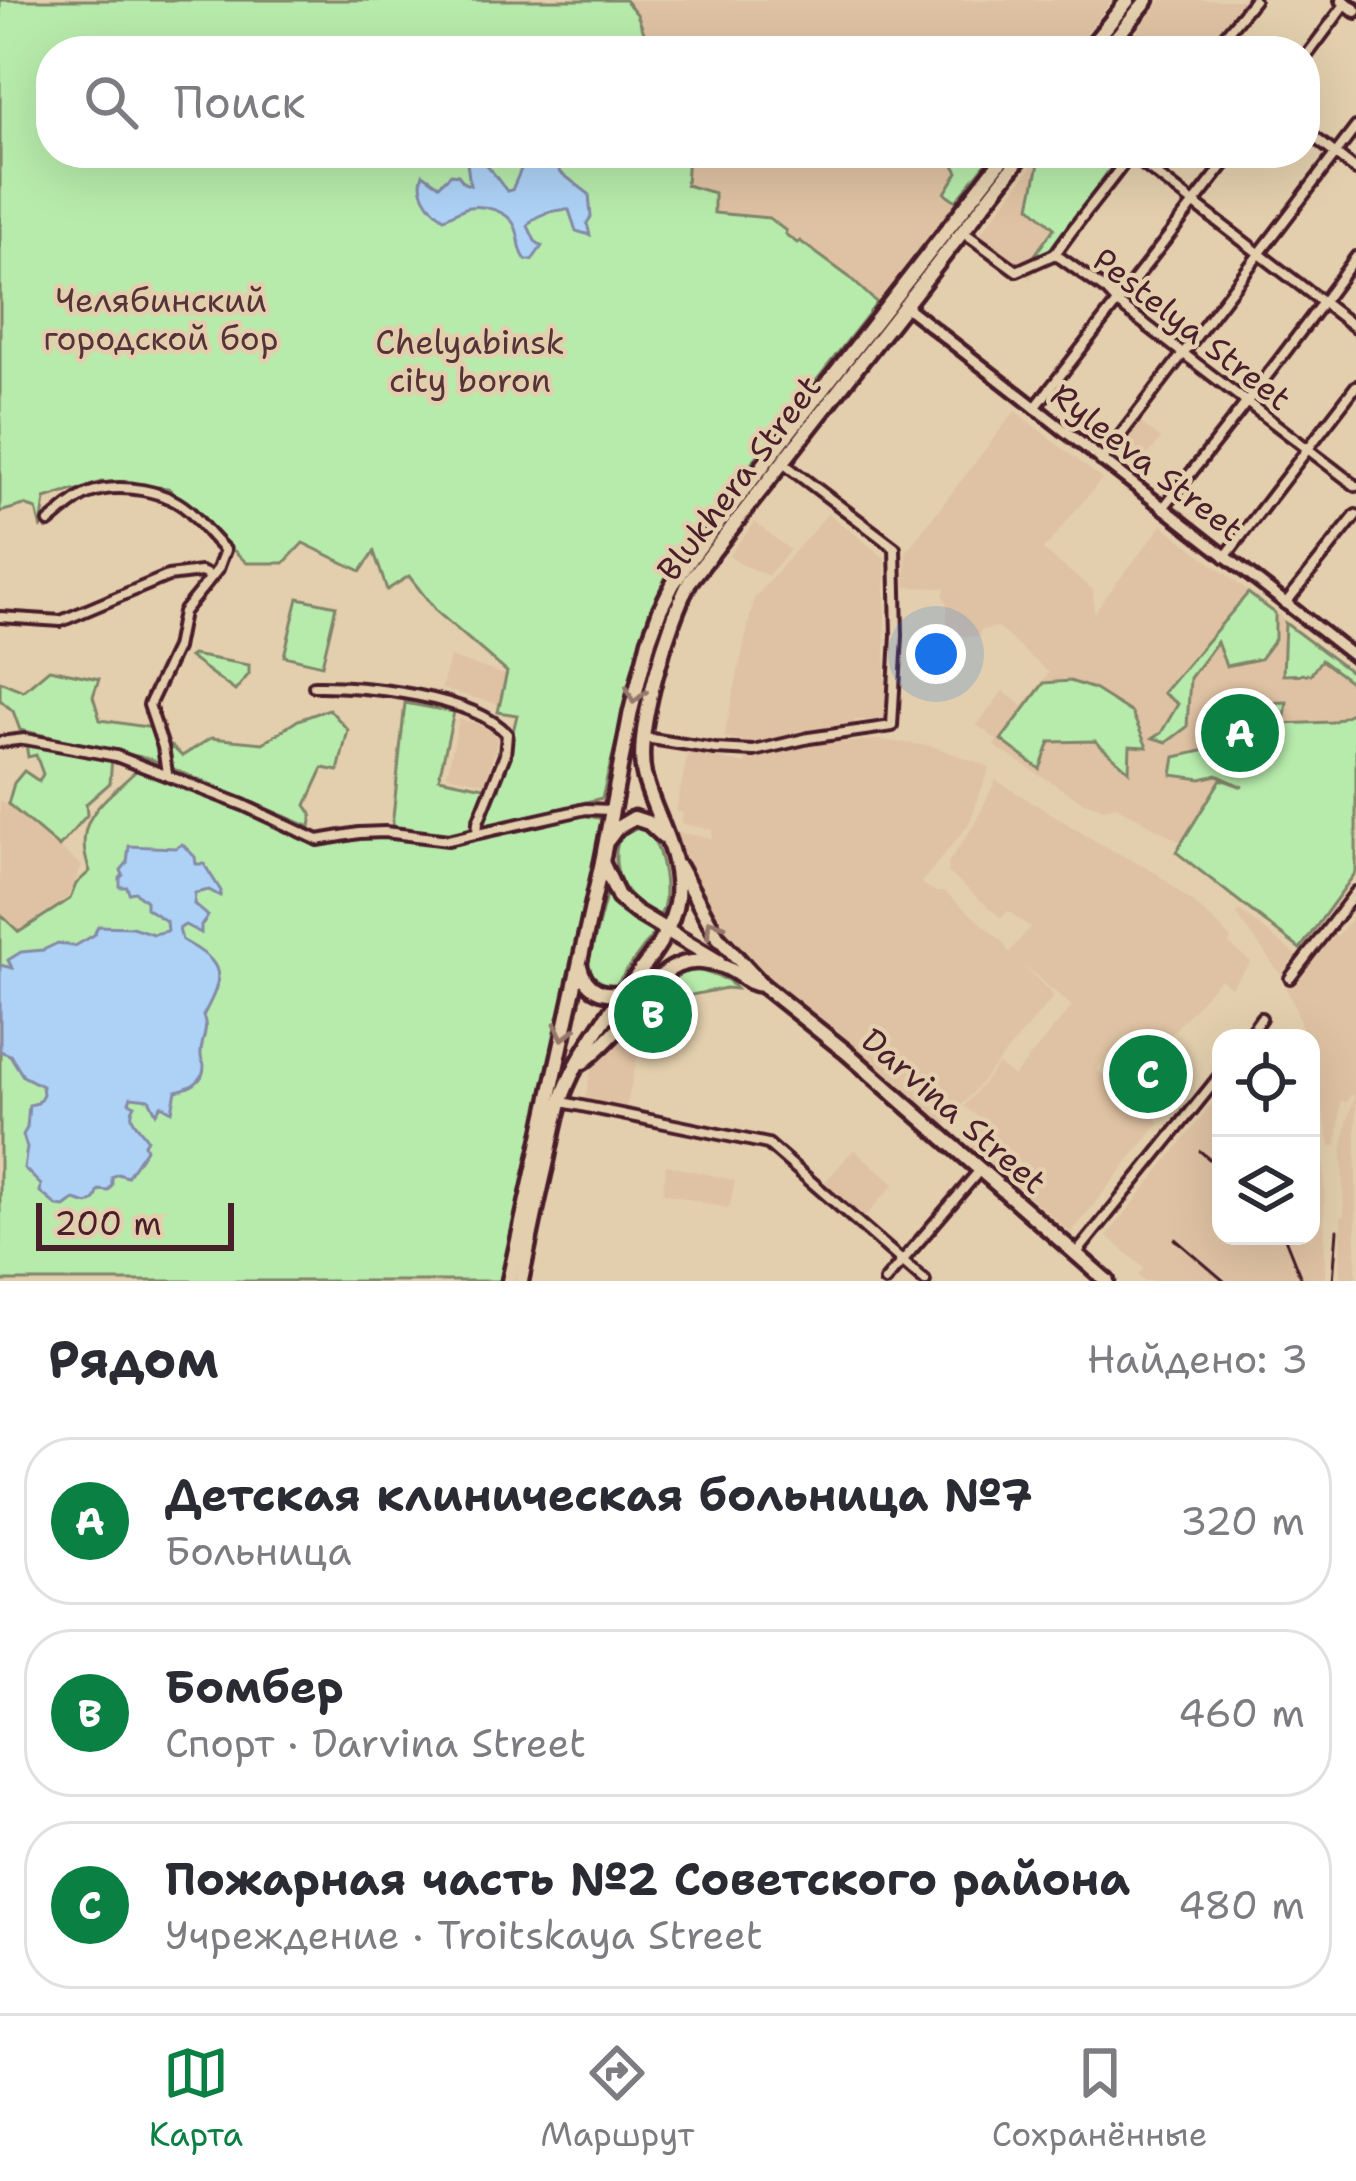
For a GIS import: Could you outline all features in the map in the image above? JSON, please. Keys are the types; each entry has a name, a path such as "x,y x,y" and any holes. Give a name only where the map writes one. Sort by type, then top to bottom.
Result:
{"main road":[{"path":"1100,36 1128,0"},
{"path":"1117,36 1147,0"},
{"name":"Blukhera Street","path":"521,1281 561,1101 574,1071 668,930 677,900 676,860 643,770 644,738 677,604 996,168"},
{"name":"Blukhera Street","path":"509,1281 626,734 650,640 673,584 1012,168"},
{"path":"606,844 616,828 634,818 649,823 668,841"},
{"name":"Darvina Street","path":"676,860 717,936 762,985 846,1052 1107,1281"},
{"path":"602,862 620,898 635,912 729,968"},
{"name":"Darvina Street","path":"574,1071 610,1039 668,971 693,962 729,968 751,984 762,985"},
{"path":"580,965 590,987 610,994 626,991"}],"street":[{"path":"1224,36 1254,0"},
{"path":"1320,40 1348,5"},
{"path":"1101,461 1356,127"},
{"path":"1320,142 1356,170"},
{"path":"962,231 1017,271 1055,254 1119,168"},
{"path":"1149,168 1356,328"},
{"path":"1035,408 1221,168"},
{"name":"Pestelya Street","path":"1055,254 1356,486"},
{"path":"1162,509 1356,257"},
{"name":"Ryleeva Street","path":"899,302 1225,558 1354,651"},
{"path":"1225,558 1356,386"},
{"path":"644,738 754,751 892,726 898,591 895,548 783,463"},
{"path":"49,523 80,497 96,491 156,493 191,513 225,550 218,569 183,612 176,648 149,704 167,774"},
{"path":"1285,604 1356,515"},
{"path":"0,617 61,621 168,576 201,572 211,576"},
{"path":"314,686 384,691 460,706 497,723 507,734 505,754 478,832"},
{"path":"0,742 25,739 116,755 318,840 385,832 448,840 586,809 612,810"},
{"path":"1289,978 1356,892"},
{"path":"1253,1029 1261,1018"},
{"path":"1076,1254 1212,1085"},
{"path":"561,1101 768,1144 925,1281"},
{"path":"885,1281 980,1170"}],"shaded area":[{"path":"597,0 1112,0 1084,36 612,36"},
{"path":"1161,0 1244,0 1215,36 1133,36"},
{"path":"687,168 982,168 774,434 714,214 686,185"},
{"path":"1031,168 1047,168 1090,201 1030,279 977,238"},
{"path":"1015,411 1102,479 1043,550 1093,590 1094,612 1162,525 1356,675 1356,846 1222,779 1182,843 1116,806 1104,809 1081,801 994,746 997,740 977,725 1003,691 1023,706 1049,673 997,627 981,630 979,637 947,634 945,588 905,587 906,552"},
{"path":"1140,422 1161,439 1140,465 1119,449"},
{"path":"828,513 885,558 885,679 891,686 885,720 855,720 854,725 755,743 724,737 754,599"},
{"path":"755,522 790,550 768,576 729,555"},
{"path":"450,657 508,676 502,705 441,689"},
{"path":"459,719 500,729 486,783 447,775"},
{"path":"878,740 932,746 990,767 969,824 921,883 945,892 1004,943 1009,953 1030,927 1008,911 1001,918 948,872 948,863 996,780 1156,873 1209,916 1231,939 1229,944 1251,962 1231,987 1220,979 1172,1033 1160,1037 1149,1051 1126,1035 1096,1069 1160,1122 1071,1233 964,1140 981,1119 964,1106 998,1065 1014,1076 1072,1006 1024,966 1054,996 941,1130 731,943 704,902 674,832 712,838 712,830 681,823 683,813 676,811 688,752 745,764 746,759 816,744"},
{"path":"0,800 82,866 67,899 19,930 0,913"},
{"path":"1239,910 1296,955 1281,975 1236,913"},
{"path":"1356,913 1356,1281 1340,1281 1342,1153 1355,1096 1341,1101 1337,1145 1331,1147 1320,1100 1320,1029 1302,1029 1285,987 1329,932 1337,936"},
{"path":"616,1041 640,1046 626,1108 585,1099 592,1066"},
{"path":"1212,1103 1212,1245 1320,1245 1320,1156 1324,1156 1325,1281 1144,1281 1138,1276 1144,1268 1107,1236"},
{"path":"854,1149 894,1184 864,1218 824,1183"},
{"path":"666,1165 735,1181 730,1205 663,1193"}],"green space":[{"name":"Челябинский городской бор","path":"0,0 625,0 645,36 36,36 36,168 687,168 686,185 714,193 714,213 769,218 877,303 671,566 649,612 602,798 452,835 392,827 405,703 454,712 439,778 499,790 517,715 498,712 507,672 437,612 409,576 387,590 374,552 361,571 303,543 284,563 247,563 168,488 101,482 45,499 41,529 36,509 24,505 0,512"},
{"path":"956,168 982,168 956,201 945,193 958,172"},
{"path":"1038,168 1112,168 1049,255 1034,256 1054,228 1030,206"},
{"path":"1248,593 1275,613 1275,639 1260,659 1226,666 1217,642 1190,678 1187,727 1167,742 1153,738 1178,704 1163,693"},
{"path":"298,598 336,606 322,665 284,656"},
{"path":"1285,623 1356,676 1356,686 1321,660 1311,674 1283,675"},
{"path":"189,657 249,665 249,674 235,691"},
{"path":"49,669 99,679 93,696 100,720 153,728 182,756 211,738 263,743 298,720 329,709 348,730 338,771 323,768 306,805 312,814 310,827 150,759 20,730 13,711 0,700 0,681 23,691"},
{"path":"1070,681 1094,689 1132,713 1147,747 1130,746 1129,771 1095,741 1050,742 1040,769 1001,740 1044,683"},
{"path":"1287,702 1281,724 1332,722 1356,711 1356,872 1300,949 1176,852 1221,779 1243,787 1217,775 1201,779 1172,775 1175,757 1206,750 1207,732 1233,704"},
{"path":"26,743 112,757 110,783 86,804 87,815 59,847 8,804 14,783 24,771 39,781 43,774 36,755 28,757"},
{"path":"141,766 319,842 359,835 448,842 578,814 608,820 502,1281 0,1281 0,914 19,932 70,899 76,884 90,871 84,837 88,823 104,800"},
{"path":"630,825 647,830 659,852 665,895 660,915 633,898 618,873 617,843"},
{"path":"607,892 622,913 654,933 615,986 598,984 586,971"},
{"path":"696,969 728,980 736,989 677,998 661,985 668,976"}],"water":[{"path":"468,168 489,168 507,191 512,190 522,168 558,168 589,194 590,235 576,231 569,210 546,214 528,226 542,246 532,260 526,260 510,219 476,207 444,218 429,204 421,180 423,174 439,185 451,174 470,185"},
{"path":"182,844 196,864 204,864 221,891 220,896 209,890 195,893 194,904 208,916 201,933 185,925 179,929 182,940 207,956 217,972 203,1016 203,1072 195,1084 176,1091 172,1111 161,1105 156,1113 149,1099 131,1097 133,1119 147,1139 146,1149 127,1177 112,1177 108,1191 99,1190 88,1204 74,1200 65,1207 57,1206 40,1192 41,1185 24,1168 27,1148 23,1135 29,1105 38,1103 43,1094 42,1086 23,1076 10,1055 0,1051 0,965 12,968 8,960 21,952 58,943 75,946 94,935 98,926 132,927 153,934 167,931 166,921 146,908 146,901 120,887 121,870 129,846 176,848"}],"railway":[{"path":"1200,1151 1212,1161"},
{"path":"1333,1281 1337,1230"},
{"path":"1175,1239 1224,1281"},
{"path":"1288,1245 1302,1281"}],"place":[{"name":"Детская клиническая больница №7","path":"1240,733"},
{"name":"Бомбер","path":"653,1014"},
{"name":"Пожарная часть №2 Советского района","path":"1148,1074"}],"park label":[{"name":"Chelyabinsk city boron","path":"470,361"}]}
